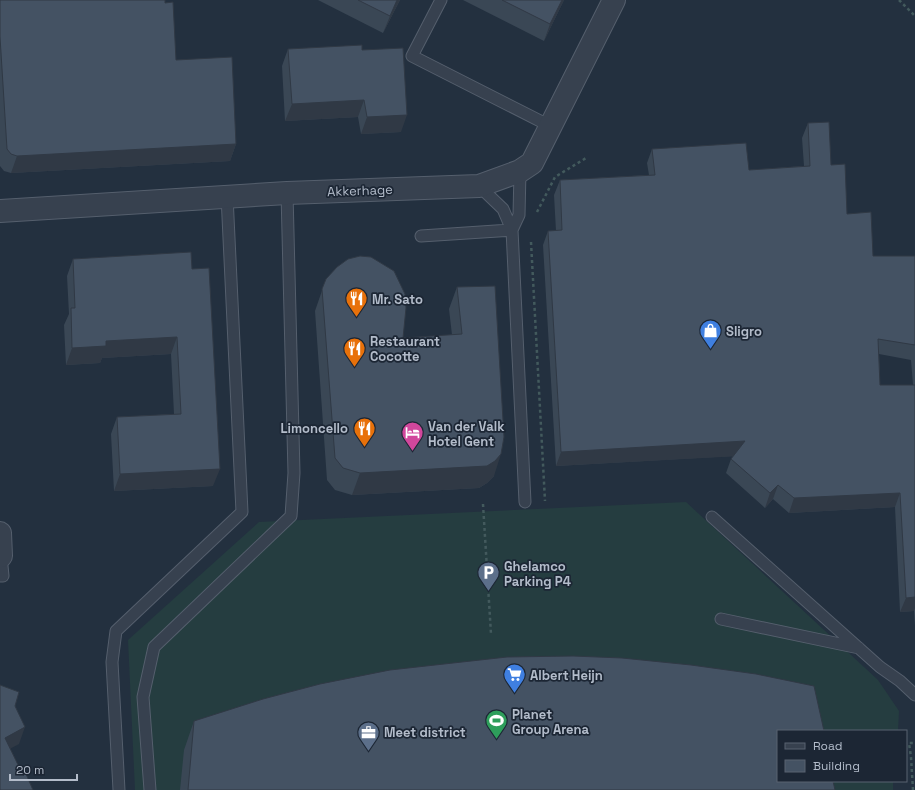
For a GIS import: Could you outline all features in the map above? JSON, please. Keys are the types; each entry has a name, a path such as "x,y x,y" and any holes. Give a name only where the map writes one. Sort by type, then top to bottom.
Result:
{"street":[{"name":"Akkerhage","path":"0,211 287,192 479,186 520,171 532,163 614,0"},
{"path":"0,533 1,566"}],"lane":[{"path":"441,0 412,56 550,126"},
{"path":"512,230 519,215 520,171"},
{"path":"479,186 502,209 512,230 525,502"},
{"path":"150,790 143,697 154,647 291,516 294,466 287,192"},
{"path":"119,790 112,662 116,631 242,512 227,196"},
{"path":"421,236 512,230"},
{"path":"712,517 880,667 915,695"},
{"path":"721,619 859,648"}],"path":[{"path":"899,0 915,16"},
{"path":"534,218 555,177 586,158"},
{"path":"531,240 539,364 545,501"},
{"path":"483,504 490,634"},
{"path":"913,790 909,743 915,743"}],"green space":[{"path":"686,502 878,680 899,711 898,730 777,730 777,782 893,782 893,790 135,790 128,640 259,522"}],"building":[{"path":"0,0 165,0 165,3 173,2 176,60 232,57 236,144 17,156 11,154 7,149 0,37"},
{"path":"358,0 397,0 390,16"},
{"path":"502,0 562,0 550,24"},
{"path":"362,45 362,50 403,48 407,115 367,117 364,100 292,104 288,49"},
{"name":"Sligro","path":"829,122 831,165 845,164 847,214 871,212 873,256 915,256 915,345 878,339 880,385 915,385 915,597 906,598 900,493 794,498 778,485 770,493 731,459 745,441 561,452 548,231 562,230 560,180 655,175 652,149 746,143 749,170 810,166 808,123"},
{"path":"191,252 192,269 209,268 220,469 120,474 117,417 181,414 177,337 106,341 106,346 72,348 71,308 75,308 73,259"},
{"path":"360,256 371,257 394,271 405,294 406,308 403,338 462,334 457,287 495,286 504,437 501,454 495,461 487,466 360,473 343,468 335,458 322,289 326,279 337,267 348,259"},
{"name":"Planet Group Arena","path":"573,656 622,658 691,665 756,674 814,686 824,730 777,730 777,782 833,782 835,790 188,790 194,721 263,699 320,684 390,670 507,657"},
{"path":"0,685 19,692 15,706 25,727 5,738 23,775 26,774 33,790 0,790"}],"place":[{"name":"Mr. Sato","path":"356,318"},
{"name":"Sligro","path":"711,350"},
{"name":"Restaurant Cocotte","path":"354,368"},
{"name":"Limoncello","path":"364,448"},
{"name":"Van der Valk Hotel Gent","path":"412,452"},
{"name":"Ghelamco Parking P4","path":"488,592"},
{"name":"Albert Heijn","path":"515,694"},
{"name":"Planet Group Arena","path":"496,740"},
{"name":"Meet district","path":"368,752"}]}
